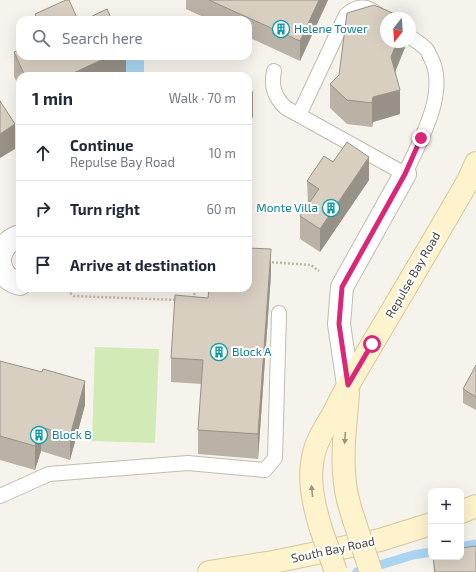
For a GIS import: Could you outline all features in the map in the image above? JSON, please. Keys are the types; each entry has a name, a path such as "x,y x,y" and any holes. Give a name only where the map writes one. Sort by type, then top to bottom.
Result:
{"main road":[{"name":"Repulse Bay Road","path":"336,572 321,529 312,494 311,467 318,440 348,385 468,181 476,163"},
{"name":"Repulse Bay Road","path":"348,385 343,458 344,473 348,501 371,572"},
{"path":"464,511 476,506"},
{"name":"South Bay Road","path":"209,572 273,562 380,540 428,525"}],"street":[{"path":"348,385 339,324 342,287 405,174"},
{"path":"5,272 3,248 9,241 16,238"}],"lane":[{"path":"299,115 346,15 361,7 370,8 380,16"},
{"path":"274,71 272,80 273,88 276,96 286,108 405,174 432,111 436,96 434,65 426,48 416,41"},
{"path":"0,496 49,474 188,464 265,470 275,458 279,313"}],"path":[{"path":"264,261 311,265 342,287"},
{"path":"69,292 74,296 179,300"},
{"path":"194,301 195,292"}],"green space":[{"path":"95,347 159,349 155,443 92,441"}],"water":[{"path":"95,60 144,61 144,72 109,72"}],"building":[{"path":"69,0 76,16 36,16 35,14"},
{"path":"209,0 319,0 300,41 252,19 252,16 245,16"},
{"path":"374,5 390,12 380,12 380,48 395,48 391,57 400,90 373,97 372,103 347,100 330,84 339,75 347,13"},
{"path":"107,9 110,16 92,16"},
{"path":"18,60 101,60 76,72 23,72"},
{"path":"0,101 15,124 0,134"},
{"path":"347,142 369,157 320,229 300,216 319,189 307,181 324,156 333,162"},
{"name":"Block A","path":"252,248 271,249 258,434 198,430 203,360 171,358 175,295 208,298 209,292 252,292"},
{"path":"0,361 42,372 43,369 85,381 70,436 41,427 35,446 0,436"},
{"path":"476,365 476,397 463,389"},
{"path":"476,546 476,572 435,572 433,560 464,560 464,548"}],"waterway":[{"path":"464,546 476,544"},
{"path":"357,572 413,555 428,552"}],"place":[{"name":"Helene Tower","path":"281,29"},
{"name":"Monte Villa","path":"331,208"},
{"name":"Block A","path":"219,352"},
{"name":"Block B","path":"39,435"}],"route":[{"path":"372,344 348,385 339,324 342,287 405,174 421,138"}]}
